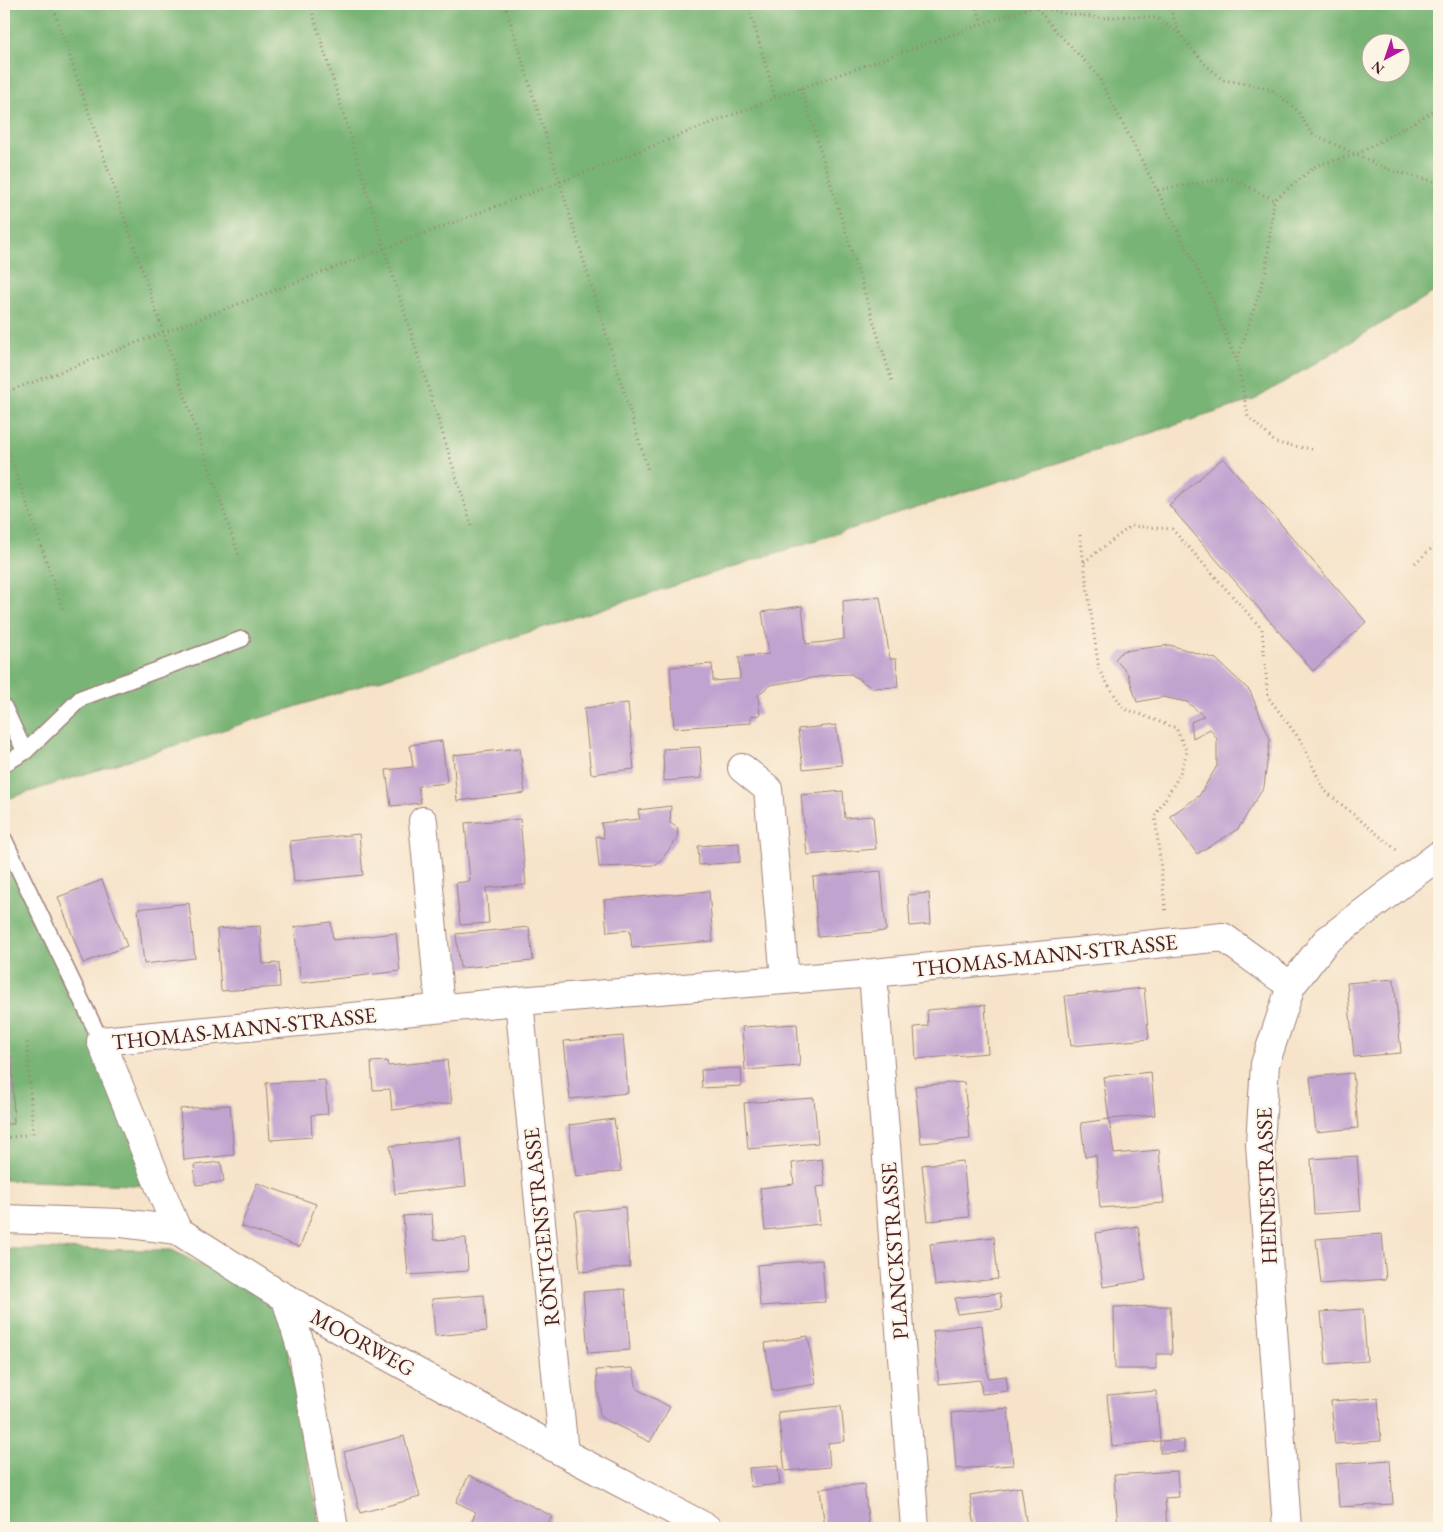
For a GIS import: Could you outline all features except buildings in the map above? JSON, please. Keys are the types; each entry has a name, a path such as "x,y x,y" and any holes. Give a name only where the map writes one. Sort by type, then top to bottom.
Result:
{"street":[{"path":"742,768 768,789 785,979"},
{"path":"423,821 440,1008"},
{"name":"HEINESTRASSE","path":"1287,1528 1260,1144 1265,1064 1291,986 1326,941 1430,862"},
{"name":"THOMAS-MANN-STRASSE","path":"177,1230 101,1041 518,1001 874,973 1223,937 1291,986"},
{"name":"PLANCKSTRASSE","path":"874,973 915,1528"},
{"name":"RÖNTGENSTRASSE","path":"518,1001 564,1454"},
{"name":"MOORWEG","path":"4,1220 122,1224 177,1230 330,1325 564,1454 707,1528"},
{"path":"286,1299 303,1354 334,1528"},
{"path":"303,1354 330,1325"}],"lane":[{"path":"4,764 25,752 81,698 242,639"},
{"path":"4,706 25,752"},
{"path":"4,839 101,1041"}],"path":[{"path":"52,4 239,556"},
{"path":"310,4 472,527"},
{"path":"505,4 648,470"},
{"path":"748,4 775,98"},
{"path":"975,4 982,22"},
{"path":"4,393 384,247 560,182 801,88 982,22 995,20 1035,4 1062,13 1101,18 1128,16 1157,18 1180,34 1204,64 1224,80 1272,90 1298,111 1311,133 1386,169 1439,183"},
{"path":"1035,4 1056,31 1097,74 1157,190 1210,294 1237,361 1248,416 1276,443 1312,449"},
{"path":"1168,4 1180,34"},
{"path":"801,88 892,381"},
{"path":"1237,361 1266,271 1274,200 1317,165 1356,155 1439,108"},
{"path":"1157,190 1230,178 1274,200"},
{"path":"4,437 63,610"},
{"path":"1084,562 1131,526 1172,529 1262,629 1268,697 1301,741 1324,790 1430,862"},
{"path":"1080,535 1099,670 1123,708 1176,728 1187,752 1179,776 1155,816 1169,942"},
{"path":"1415,563 1439,542"},
{"path":"4,1138 32,1134 26,1042"}],"green space":[{"path":"4,4 1439,4 1439,289 1254,400 4,800"},
{"path":"4,840 159,1186 4,1180"},
{"path":"4,1249 172,1250 280,1306 320,1528 4,1528"}]}
